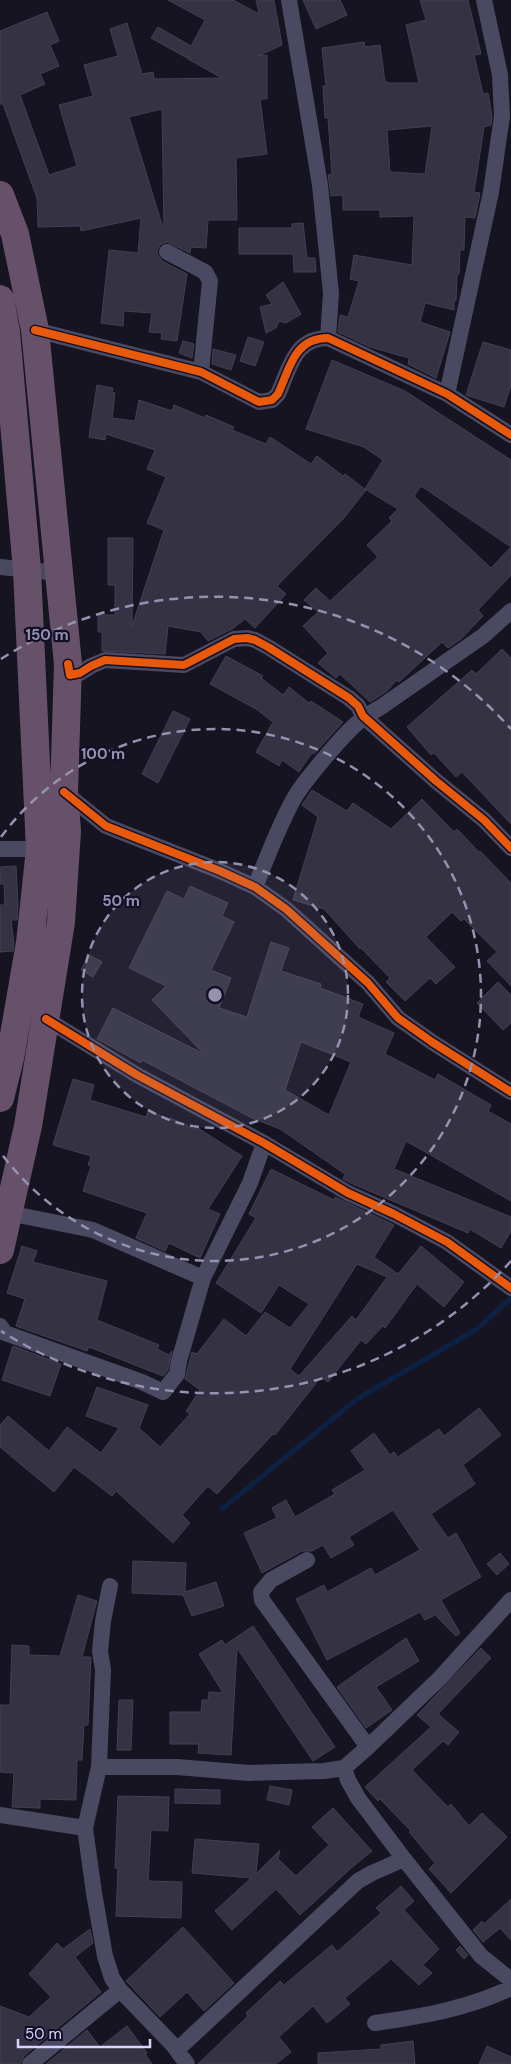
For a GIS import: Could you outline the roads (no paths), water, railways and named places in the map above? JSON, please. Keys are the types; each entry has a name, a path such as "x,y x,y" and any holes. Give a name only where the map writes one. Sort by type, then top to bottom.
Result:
{"highway":[{"path":"0,195 15,234 36,330 68,664 64,792 67,831 61,922 28,1126 0,1250"},
{"path":"0,299 6,332 26,570 40,849 28,952 10,1058 0,1098"}],"street":[{"path":"289,0 320,185 331,293 328,338"},
{"path":"447,394 491,192 502,116 500,75 484,0"},
{"path":"167,252 205,272 210,281 201,372"},
{"path":"36,330 201,372 259,402 272,400 278,394 298,349 315,338 328,338 447,394 511,435"},
{"path":"0,567 58,573"},
{"path":"255,887 278,830 297,794 326,756 363,716 381,708 484,636 511,611"},
{"path":"68,664 70,675 80,673 105,660 184,665 234,639 247,638 256,640 349,698 358,706 363,716 436,781 484,820 511,848"},
{"path":"64,792 106,826 212,867 255,887 286,909 368,983 398,1018 511,1092"},
{"path":"0,849 40,849"},
{"path":"46,1019 137,1075 264,1143 348,1193 394,1214 447,1242 507,1285"},
{"path":"0,1326 5,1333 142,1382 163,1392 177,1374 179,1361 204,1278 250,1183 264,1143"},
{"path":"8,1213 93,1230 204,1278"},
{"path":"307,1560 271,1580 261,1592 262,1600 368,1747"},
{"path":"110,1586 103,1621 100,1651 103,1670 99,1767 85,1828 105,1956 112,1978 120,1990 177,2050 187,2064"},
{"path":"99,1767 177,1767 249,1773 324,1771 344,1768 440,1678 511,1600"},
{"path":"344,1768 358,1798 404,1859 481,1956 511,1980"},
{"path":"0,1815 85,1828"},
{"path":"177,2050 358,1882 372,1873 404,1859"},
{"path":"376,2023 434,2015 486,1999 511,1988"},
{"path":"30,2064 120,1990"}],"waterway":[{"path":"222,1509 357,1399 477,1329 511,1298"}]}
